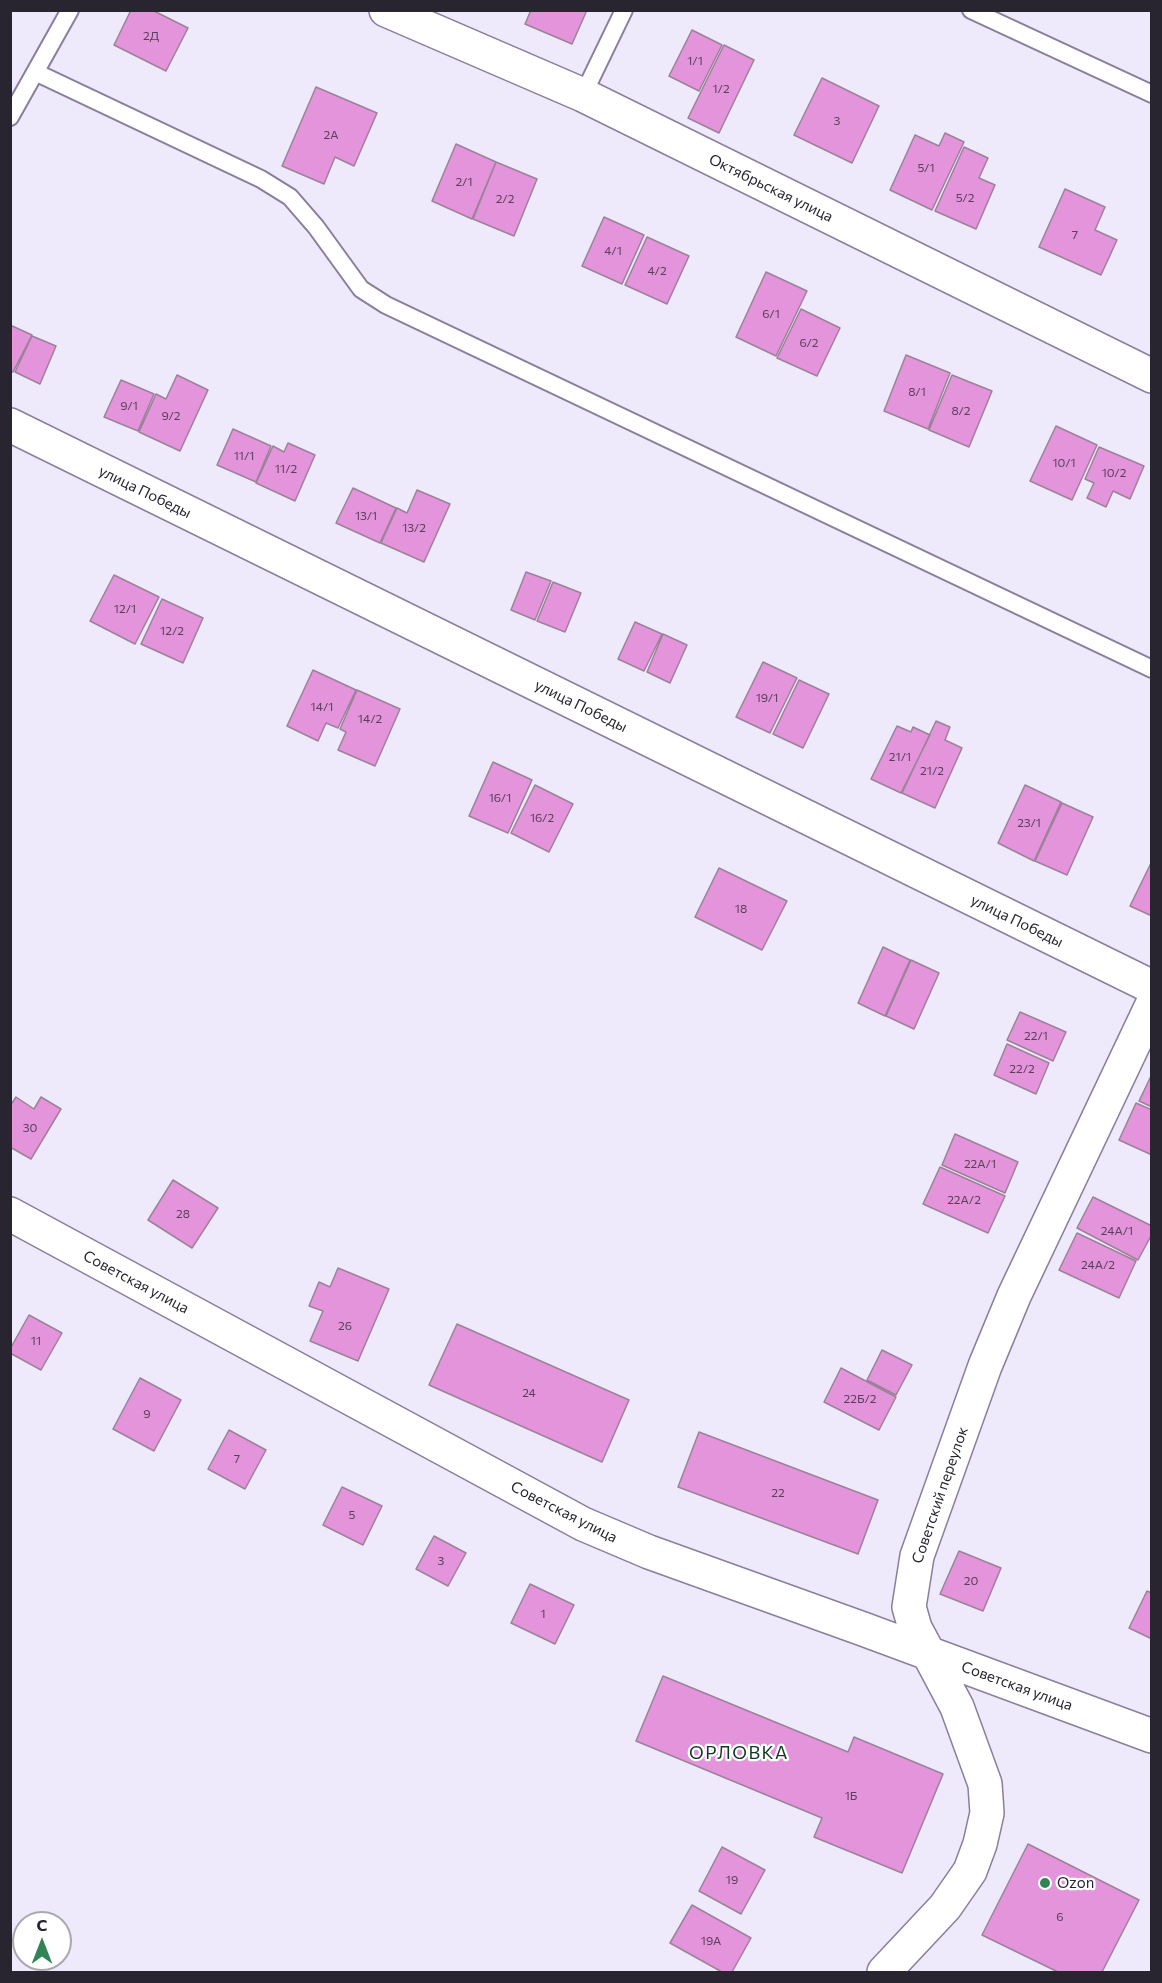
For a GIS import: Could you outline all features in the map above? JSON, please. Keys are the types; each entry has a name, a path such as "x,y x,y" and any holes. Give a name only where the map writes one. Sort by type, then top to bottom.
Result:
{"street":[{"name":"Октябрьская улица","path":"386,10 583,95 1152,376"},
{"name":"улица Победы","path":"10,425 1152,987"},
{"name":"Советский переулок","path":"884,1972 945,1907 970,1871 980,1844 987,1813 985,1784 957,1707 915,1628 909,1607 917,1556 985,1366 1014,1296 1152,1005"},
{"name":"Советская улица","path":"10,1214 583,1524 649,1552 1152,1736"}],"lane":[{"path":"10,117 70,10"},
{"path":"583,95 624,10"},
{"path":"971,10 1152,94"},
{"path":"34,72 261,179 290,197 316,227 361,289 386,305 1152,669"}],"building":[{"path":"131,10 152,10 188,28 166,71 114,45"},
{"path":"531,10 587,10 572,44 525,24"},
{"path":"692,30 722,45 699,91 669,76"},
{"path":"724,45 754,60 719,133 688,118"},
{"path":"822,78 879,106 852,163 794,135"},
{"path":"316,87 377,113 354,166 335,157 324,184 282,166"},
{"path":"945,133 964,142 932,210 890,190 915,135 939,146"},
{"path":"456,144 496,162 472,219 432,201"},
{"path":"964,147 988,158 979,178 995,185 976,229 935,211"},
{"path":"496,162 537,179 514,236 473,219"},
{"path":"1065,189 1105,207 1095,230 1117,240 1101,275 1039,247"},
{"path":"604,217 644,235 622,284 582,266"},
{"path":"647,237 689,256 667,304 625,285"},
{"path":"766,272 807,291 776,356 736,337"},
{"path":"801,309 840,328 817,376 777,358"},
{"path":"10,325 32,335 13,372 10,371"},
{"path":"32,336 56,346 40,384 15,372"},
{"path":"906,355 950,373 928,429 884,411"},
{"path":"177,375 208,390 180,451 139,432 156,394 166,399"},
{"path":"952,375 992,391 969,447 929,430"},
{"path":"121,380 154,394 138,431 104,417"},
{"path":"1056,426 1097,445 1072,500 1030,481"},
{"path":"233,429 271,446 256,482 217,465"},
{"path":"288,443 315,455 295,501 256,483 273,446 284,452"},
{"path":"1099,447 1144,466 1130,499 1113,491 1106,507 1087,498 1094,483 1085,479"},
{"path":"353,488 396,508 380,543 336,523"},
{"path":"417,490 450,504 424,562 381,543 397,508 407,513"},
{"path":"526,572 551,581 535,620 511,610"},
{"path":"114,575 159,597 135,644 90,621"},
{"path":"553,582 581,593 565,632 537,621"},
{"path":"162,599 203,618 183,663 141,644"},
{"path":"635,622 662,634 644,671 618,659"},
{"path":"663,634 687,645 670,683 647,672"},
{"path":"763,662 797,678 770,733 736,717"},
{"path":"313,670 356,690 338,728 326,723 318,741 287,726"},
{"path":"799,680 829,694 803,748 773,734"},
{"path":"357,690 400,709 375,766 338,750 346,732 340,729"},
{"path":"936,721 950,727 945,740 962,748 935,808 902,793"},
{"path":"897,726 911,732 913,727 930,735 901,793 871,779"},
{"path":"493,762 532,780 508,833 469,816"},
{"path":"535,785 573,804 549,852 511,833"},
{"path":"1025,785 1061,802 1034,861 998,843"},
{"path":"1062,803 1093,817 1067,875 1035,861"},
{"path":"1152,861 1152,916 1130,906"},
{"path":"719,868 787,901 762,950 695,917"},
{"path":"883,947 910,960 885,1016 858,1003"},
{"path":"911,960 939,973 914,1029 886,1016"},
{"path":"1020,1012 1066,1032 1053,1061 1007,1040"},
{"path":"1007,1044 1049,1063 1036,1094 994,1075"},
{"path":"1152,1074 1152,1107 1139,1101"},
{"path":"16,1097 34,1109 41,1097 61,1109 31,1159 10,1147 10,1106"},
{"path":"1136,1103 1152,1110 1152,1155 1119,1140"},
{"path":"955,1134 1018,1162 1005,1193 942,1165"},
{"path":"940,1167 1005,1196 988,1233 923,1204"},
{"path":"173,1180 218,1208 192,1248 148,1220"},
{"path":"1093,1197 1152,1226 1152,1234 1138,1260 1077,1228"},
{"path":"1077,1233 1136,1261 1119,1298 1059,1270"},
{"path":"338,1268 389,1289 358,1361 310,1341 323,1311 309,1306 319,1282 330,1287"},
{"path":"29,1315 62,1333 41,1370 10,1353"},
{"path":"457,1324 629,1400 602,1462 429,1385"},
{"path":"882,1350 912,1365 896,1395 867,1380"},
{"path":"841,1368 896,1397 879,1430 824,1402"},
{"path":"140,1378 181,1400 154,1451 113,1429"},
{"path":"229,1430 266,1450 245,1489 208,1469"},
{"path":"699,1432 878,1500 858,1554 678,1487"},
{"path":"342,1487 382,1506 363,1545 323,1525"},
{"path":"434,1536 466,1553 448,1586 416,1569"},
{"path":"959,1551 1001,1568 983,1611 940,1594"},
{"path":"530,1584 574,1605 555,1644 511,1623"},
{"path":"1147,1591 1152,1593 1152,1639 1129,1628"},
{"path":"663,1676 848,1752 854,1737 943,1774 902,1873 814,1837 822,1818 636,1741"},
{"path":"1028,1844 1139,1900 1102,1972 1058,1972 982,1935"},
{"path":"722,1847 765,1870 741,1914 699,1891"},
{"path":"692,1905 751,1938 732,1972 722,1972 670,1943"}],"place":[{"name":"Ozon","path":"1045,1883"}],"district":[{"name":"ОРЛОВКА","path":"739,1753"}]}
